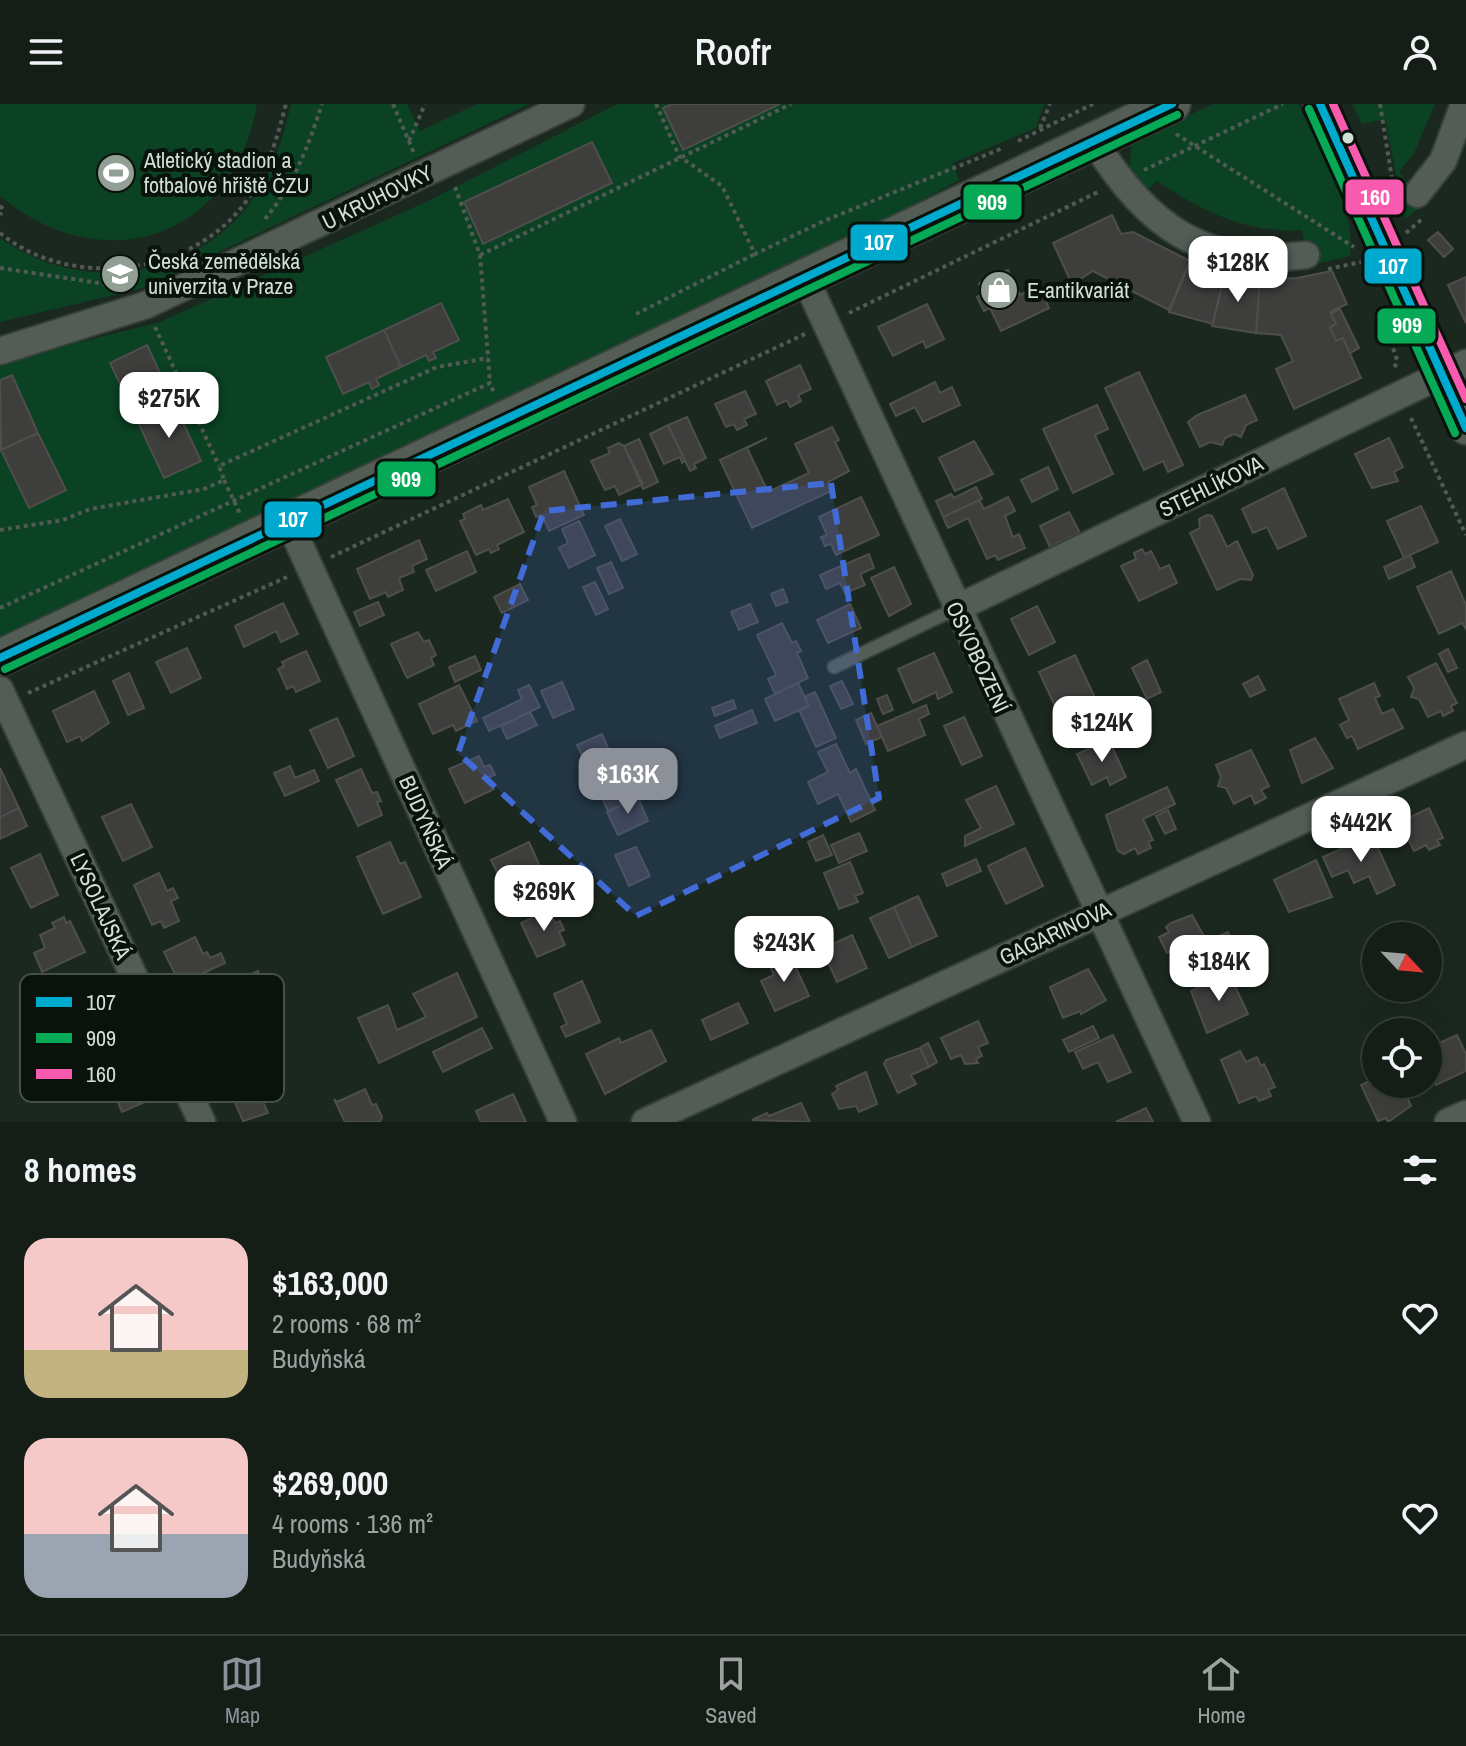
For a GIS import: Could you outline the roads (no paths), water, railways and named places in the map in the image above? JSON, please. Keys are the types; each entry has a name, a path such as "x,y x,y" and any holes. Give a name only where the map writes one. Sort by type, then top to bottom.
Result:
{"main road":[{"path":"0,658 1172,104"}],"street":[{"name":"U KRUHOVKY","path":"0,351 146,305 571,104"},
{"path":"1320,104 1454,370 1466,428"},
{"path":"1417,194 1443,161 1464,104"},
{"path":"1094,141 1119,181 1150,214 1201,244 1264,257 1306,255"},
{"name":"OSVOBOZENÍ","path":"805,278 955,609 1197,1122"},
{"name":"STEHLÍKOVA","path":"955,609 1454,370"},
{"name":"BUDYŇSKÁ","path":"289,522 563,1122"},
{"name":"LYSOLAJSKÁ","path":"3,696 133,974"},
{"name":"GAGARINOVA","path":"645,1122 1466,745"},
{"name":"LYSOLAJSKÁ","path":"193,1102 202,1122"},
{"path":"1448,1122 1466,1114"}],"lane":[{"path":"834,667 955,609"}],"place":[{"name":"Atletický stadion a fotbalové hřiště ČZU","path":"116,173"},
{"name":"Česká zemědělská univerzita v Praze","path":"120,274"},
{"name":"E-antikvariát","path":"999,290"}]}
